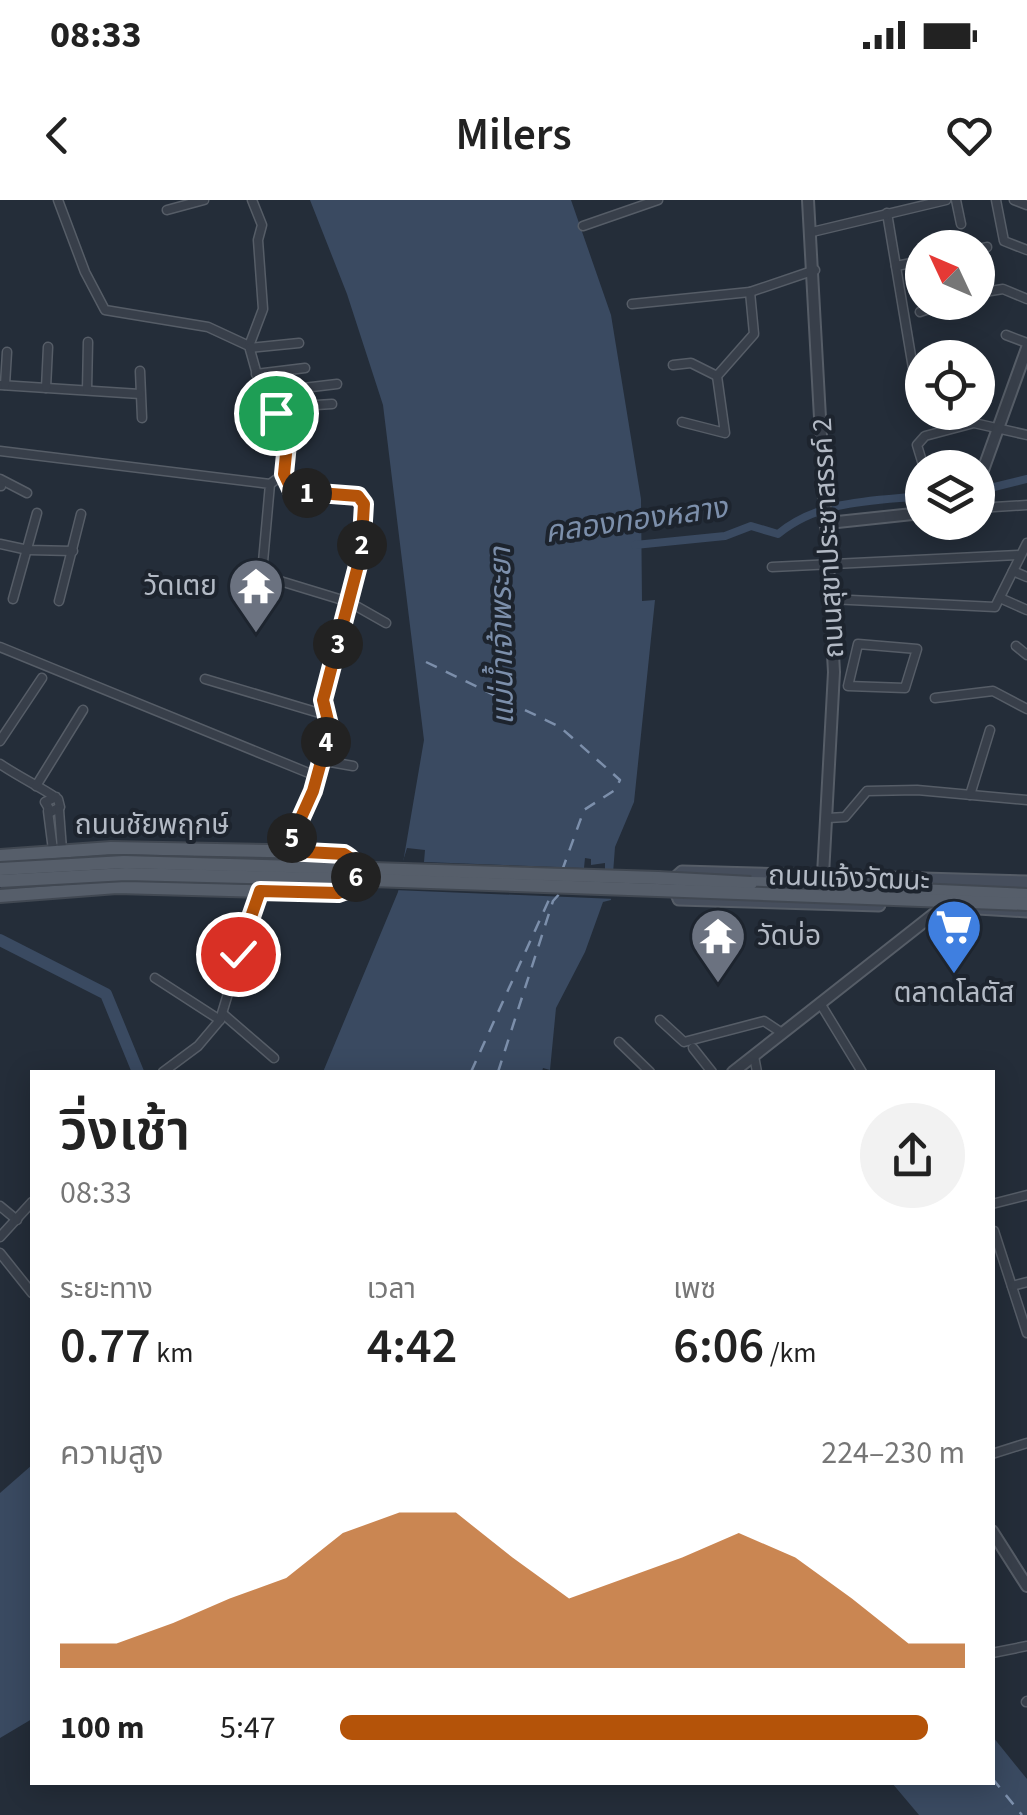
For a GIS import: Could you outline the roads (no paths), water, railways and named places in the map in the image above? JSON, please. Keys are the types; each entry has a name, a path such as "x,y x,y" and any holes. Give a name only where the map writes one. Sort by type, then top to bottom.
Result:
{"main road":[{"name":"ถนนชัยพฤกษ์","path":"0,856 111,848 286,851 344,854 356,865 354,884 338,893 118,887 0,896"},
{"path":"111,848 96,854 91,871 103,884 118,887"},
{"name":"ถนนชัยพฤกษ์","path":"0,870 124,862 371,875"},
{"name":"ถนนแจ้งวัฒนะ","path":"825,881 682,872 672,881 679,898 1027,908"},
{"name":"ถนนชัยพฤกษ์","path":"0,882 126,874 371,875"},
{"name":"ถนนแจ้งวัฒนะ","path":"371,875 948,880 1027,889"},
{"name":"ถนนแจ้งวัฒนะ","path":"371,875 1027,908"},
{"path":"750,900 751,875"},
{"path":"944,906 948,880"},
{"path":"825,881 1027,889"}],"street":[{"path":"58,200 84,272 105,310 208,327 249,347 299,343"},
{"path":"167,210 204,200"},
{"path":"252,200 262,225 258,240 263,309 249,347 269,408 289,424 284,474 293,492 364,500 361,554 323,700 330,729 286,851"},
{"path":"582,226 658,200"},
{"name":"ถนนสุขาประชาสรรค์ 2","path":"808,200 815,270 834,686 825,881"},
{"path":"812,232 946,200"},
{"path":"956,200 961,224"},
{"path":"996,200 1004,241 1027,250"},
{"path":"1014,200 1027,205"},
{"path":"887,213 909,340"},
{"path":"896,266 905,264"},
{"path":"632,304 750,292 815,270"},
{"path":"995,291 1003,289 1027,299"},
{"path":"682,422 725,432 717,376 754,334 750,292"},
{"path":"991,450 1027,346 1006,335"},
{"path":"88,342 88,390"},
{"path":"46,388 48,346"},
{"path":"7,352 2,385 140,394"},
{"path":"673,366 692,363 717,376"},
{"path":"256,374 305,368"},
{"path":"140,371 142,418"},
{"path":"262,393 337,384"},
{"path":"269,408 332,404"},
{"path":"918,450 925,436 974,423 1027,435"},
{"path":"0,451 270,484 284,474"},
{"path":"0,484 27,493"},
{"path":"270,484 265,574 272,580 349,602 386,623"},
{"path":"995,507 1027,504"},
{"path":"13,599 37,513"},
{"path":"59,601 81,514"},
{"path":"828,518 905,515"},
{"path":"830,599 990,608 1000,598 1027,543"},
{"path":"0,544 28,550 73,551"},
{"path":"772,567 1020,555"},
{"path":"1012,572 1027,576"},
{"path":"1000,598 1027,610"},
{"path":"834,686 902,690 917,649 858,644 848,686"},
{"path":"1016,646 1027,654"},
{"path":"0,647 316,776"},
{"path":"0,740 42,678"},
{"path":"205,678 326,715"},
{"path":"935,698 993,691 1027,709"},
{"path":"33,786 83,710"},
{"path":"970,795 990,730"},
{"path":"319,760 353,766"},
{"path":"0,764 56,798"},
{"path":"33,786 47,807 58,850"},
{"path":"828,818 845,817 867,792 1027,800"},
{"path":"47,807 56,798"},
{"path":"56,798 58,850"},
{"path":"47,807 58,810"},
{"path":"166,1070 198,1046 221,1017 232,970 260,891"},
{"path":"736,1070 944,906"},
{"path":"155,978 221,1017 274,1058"},
{"path":"820,1004 861,1070"},
{"path":"660,1020 684,1042 764,1021 782,1034"},
{"path":"619,1042 648,1070"},
{"path":"693,1048 710,1070"},
{"path":"754,1056 757,1070"},
{"path":"995,1203 1027,1195"},
{"path":"1,1235 30,1204"},
{"path":"0,1206 17,1220"},
{"path":"995,1234 1027,1333"},
{"path":"0,1253 30,1291"},
{"path":"1012,1286 1027,1282"},
{"path":"995,1450 1027,1442"},
{"path":"995,1536 1027,1586"},
{"path":"995,1652 1027,1646"}],"water":[{"name":"แม่น้ำเจ้าพระยา","path":"310,200 571,200 611,315 641,499 642,601 655,600 634,802 615,847 611,900 603,902 585,952 556,1008 550,1070 324,1070 398,892 424,740 383,405 347,294"},
{"path":"30,1467 30,1720 0,1738 0,1493"},
{"path":"995,1739 1027,1779 1027,1815 919,1815 894,1785 995,1785"}],"waterway":[{"name":"คลองทองหลาง","path":"995,487 1027,479"},
{"name":"คลองทองหลาง","path":"635,545 725,536 751,526 778,534 828,508 905,497"},
{"path":"0,940 106,994 137,1070"}],"place":[{"name":"วัดเตย","path":"256,635"},
{"name":"ตลาดโลตัส","path":"954,976"},
{"name":"วัดบ่อ","path":"718,985"}]}
